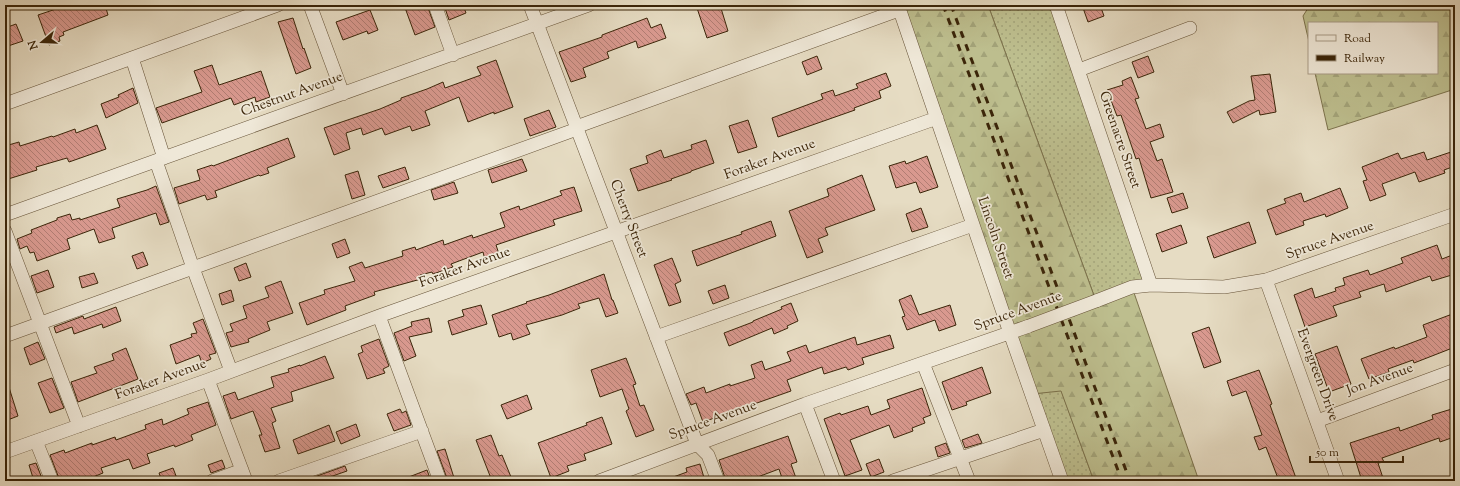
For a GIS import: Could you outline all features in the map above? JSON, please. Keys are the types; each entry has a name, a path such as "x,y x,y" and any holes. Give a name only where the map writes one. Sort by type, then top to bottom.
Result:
{"street":[{"path":"5,104 278,5"},
{"path":"310,5 343,94"},
{"path":"435,5 453,55"},
{"name":"Cherry Street","path":"530,5 697,444 708,455 718,481"},
{"name":"Chestnut Avenue","path":"5,215 589,5"},
{"name":"Greenacre Street","path":"1056,5 1151,285"},
{"path":"5,336 577,128 898,7"},
{"name":"Lincoln Street","path":"898,7 1062,481"},
{"path":"1079,70 1190,28"},
{"path":"132,58 160,159 193,268 231,371"},
{"name":"Foraker Avenue","path":"5,452 208,380 379,316 937,118"},
{"name":"Spruce Avenue","path":"599,481 806,404 1029,326 1132,287 1151,285 1224,287 1266,280 1455,214"},
{"path":"656,337 973,225"},
{"path":"5,231 79,426"},
{"name":"Evergreen Drive","path":"1266,280 1338,481"},
{"path":"379,316 440,481"},
{"path":"923,363 969,481"},
{"name":"Jon Avenue","path":"1317,420 1455,370"},
{"path":"208,380 244,476 212,481"},
{"path":"806,404 834,481"},
{"path":"893,481 1044,430"},
{"path":"279,481 422,431"},
{"path":"36,441 52,481"}],"green space":[{"path":"898,5 988,5 1096,301 1132,287 1199,481 1094,481 1061,391 1032,394"},
{"path":"988,5 1056,5 1151,285 1096,301"},
{"path":"1310,5 1455,5 1455,89 1328,130 1315,74 1438,74 1438,22 1308,22 1308,38 1303,16"},
{"path":"1061,390 1094,481 1062,481 1032,394"}],"building":[{"path":"68,5 105,5 108,15 63,32 64,35 59,37 60,41 49,45 38,15"},
{"path":"404,5 427,5 435,27 415,35"},
{"path":"444,5 463,5 466,13 449,20"},
{"path":"696,5 720,5 728,31 707,38"},
{"path":"1082,5 1100,5 1104,16 1088,22"},
{"path":"370,10 378,30 368,34 367,31 343,40 336,22"},
{"path":"293,18 311,68 296,74 278,22"},
{"path":"647,18 651,28 661,24 666,38 638,48 636,41 607,52 609,58 583,68 586,77 571,82 559,52 602,37 602,35"},
{"path":"16,24 23,41 5,47 5,28"},
{"path":"817,56 822,69 807,75 802,62"},
{"path":"1148,56 1154,72 1138,78 1132,62"},
{"path":"496,60 513,107 494,114 494,112 468,122 459,97 425,111 430,125 412,131 410,126 385,135 382,128 363,135 361,128 346,133 350,149 334,155 324,128 380,109 401,100 401,98 443,82 445,88 481,75 477,67"},
{"path":"212,65 219,85 261,71 270,97 256,102 255,97 234,105 231,98 162,123 156,108 202,92 194,71"},
{"path":"886,73 891,86 879,91 881,98 854,108 855,110 778,137 772,118 823,99 821,94 833,90 835,96 858,88 856,84"},
{"path":"1270,74 1276,112 1260,115 1259,110 1233,123 1227,112 1249,101 1255,100 1251,76"},
{"path":"1131,77 1139,98 1135,99 1146,129 1160,124 1164,137 1150,142 1157,161 1162,159 1173,192 1151,198 1139,158 1136,159 1121,115 1117,116 1107,90 1123,85 1122,81"},
{"path":"133,88 138,103 106,118 101,104 119,97 118,95"},
{"path":"549,110 556,127 530,136 524,119"},
{"path":"748,120 757,147 738,153 729,126"},
{"path":"97,125 106,149 69,162 67,158 36,167 37,170 5,180 5,146 19,142 20,146 75,129 76,133"},
{"path":"288,138 295,157 267,168 269,173 259,175 215,191 217,197 207,200 205,195 179,204 174,188 200,180 197,170 212,165 213,166"},
{"path":"706,140 714,163 671,179 672,180 638,191 630,169 648,163 646,156 661,150 664,158 692,149 691,145"},
{"path":"1424,152 1427,160 1451,152 1455,166 1444,170 1445,173 1419,182 1415,172 1382,184 1386,195 1370,201 1363,181 1367,180 1362,167 1398,153 1401,159"},
{"path":"927,156 938,187 920,193 916,182 896,188 889,166 905,161 906,164"},
{"path":"522,159 527,171 492,183 488,170"},
{"path":"405,167 409,179 383,188 378,176"},
{"path":"358,171 365,195 352,199 345,175"},
{"path":"862,175 875,210 825,228 828,235 818,239 823,252 807,258 789,211 829,196 827,189"},
{"path":"454,182 458,193 434,200 431,190"},
{"path":"156,186 169,222 160,225 156,213 112,228 115,238 99,243 94,229 67,239 70,249 37,261 34,252 30,253 27,246 20,249 17,239 32,233 31,230 57,220 57,218 70,214 72,220 80,218 80,220 120,207 117,199"},
{"path":"574,187 582,211 553,220 555,225 496,245 499,254 485,260 483,252 451,264 453,267 433,274 432,272 420,275 421,279 374,292 375,295 345,306 346,310 307,325 299,303 325,294 324,290 355,281 349,267 362,262 365,268 403,256 402,251 415,247 416,250 443,240 444,245 472,235 473,238 505,227 500,213 519,206 520,210 562,195 560,191"},
{"path":"1340,188 1348,208 1326,217 1325,214 1303,221 1304,225 1276,235 1267,210 1286,203 1284,199 1301,193 1304,202"},
{"path":"1183,193 1188,208 1172,213 1167,198"},
{"path":"921,208 928,227 912,232 906,214"},
{"path":"771,221 776,236 697,266 692,251 742,234 741,232"},
{"path":"1249,222 1256,243 1214,258 1207,237"},
{"path":"1181,225 1187,243 1162,252 1156,234"},
{"path":"345,239 350,253 337,258 332,244"},
{"path":"1437,245 1442,259 1455,254 1455,274 1432,281 1430,276 1386,292 1384,284 1359,292 1361,297 1333,306 1337,316 1305,327 1294,295 1312,288 1315,298 1336,291 1335,288 1345,285 1343,278 1368,270 1370,275 1403,263 1401,258"},
{"path":"143,252 148,265 137,269 132,256"},
{"path":"672,258 681,281 675,284 681,302 669,306 654,265"},
{"path":"246,263 251,277 239,281 234,268"},
{"path":"48,270 54,287 37,293 31,276"},
{"path":"94,273 98,283 82,288 79,277"},
{"path":"604,274 612,300 618,313 606,317 599,298 578,304 580,308 562,315 526,325 530,334 513,340 511,333 499,337 492,315"},
{"path":"281,281 293,313 267,322 270,330 248,339 249,342 231,347 226,333 233,331 230,324 247,318 243,306 269,297 265,287"},
{"path":"725,285 729,298 713,304 708,291"},
{"path":"231,290 234,301 222,305 219,294"},
{"path":"911,295 919,315 950,305 956,325 939,331 935,320 907,330 902,317 905,316 899,300"},
{"path":"791,303 798,321 787,326 788,328 774,334 772,328 729,346 724,333 753,322 782,309 781,307"},
{"path":"481,305 487,324 452,335 448,321 464,316 462,310"},
{"path":"116,307 121,321 103,328 102,324 74,334 72,327 56,333 54,327 83,316 84,319"},
{"path":"1455,313 1455,347 1414,363 1413,360 1388,369 1389,372 1369,379 1361,359 1394,347 1395,349 1427,337 1423,325"},
{"path":"429,318 432,332 409,337 416,356 404,361 394,333 412,326 411,322"},
{"path":"203,319 216,353 209,355 211,359 202,363 199,355 176,364 170,345 192,337 191,334 197,333 193,323"},
{"path":"1209,327 1221,362 1204,368 1192,333"},
{"path":"890,335 894,348 862,358 864,364 848,370 846,367 824,374 822,367 787,380 791,391 703,422 696,403 691,405 686,394 704,387 706,393 730,384 730,386 755,378 751,365 762,361 765,370 791,361 787,352 806,345 809,353 855,337 857,345"},
{"path":"379,339 389,366 383,369 385,373 367,379 358,354 363,352 361,346"},
{"path":"38,342 45,359 30,365 24,348"},
{"path":"1337,346 1351,384 1329,392 1315,354"},
{"path":"126,348 138,379 78,402 71,382 97,373 94,367 114,360 112,354"},
{"path":"325,356 334,378 291,392 293,401 271,408 276,421 272,423 280,448 265,452 259,435 262,435 253,411 231,419 223,396 235,392 238,400 274,387 271,377 289,372 288,369"},
{"path":"626,358 636,384 633,385 640,406 644,405 654,430 636,437 626,411 629,409 622,389 600,397 591,370"},
{"path":"982,367 991,393 966,402 967,405 952,410 942,382"},
{"path":"1259,370 1272,404 1270,405 1297,481 1279,481 1266,447 1259,450 1254,437 1262,435 1246,391 1232,396 1227,381"},
{"path":"52,378 64,408 50,413 38,383"},
{"path":"5,381 7,381 18,416 5,421"},
{"path":"922,388 931,415 923,418 925,423 912,428 913,431 894,438 889,425 850,440 862,470 845,476 824,419 840,413 841,415 868,406 871,415 890,408 887,400"},
{"path":"527,395 532,409 507,419 501,405"},
{"path":"208,402 216,425 191,435 193,440 175,447 174,445 147,454 150,463 133,469 129,459 101,468 103,473 83,481 60,481 50,455 64,450 65,453 92,443 92,445 115,437 116,440 146,429 145,425 162,419 163,425 189,414 187,409"},
{"path":"1455,408 1455,429 1452,430 1454,437 1440,442 1439,438 1382,458 1384,462 1378,463 1384,481 1362,481 1350,443 1399,427 1400,431 1433,419 1432,415"},
{"path":"400,409 402,413 406,411 411,425 394,431 387,414"},
{"path":"602,417 612,444 584,454 586,460 567,466 569,471 551,478 538,443 587,425 586,423"},
{"path":"356,424 360,436 341,444 336,432"},
{"path":"329,425 335,441 298,454 293,440"},
{"path":"978,434 982,443 965,448 962,440"},
{"path":"491,435 499,456 502,455 511,477 500,481 492,481 476,440"},
{"path":"788,436 797,462 791,464 797,481 783,481 779,469 747,481 726,481 719,460"},
{"path":"946,443 950,453 938,457 935,447"},
{"path":"445,449 455,481 448,481 437,451"},
{"path":"879,459 884,472 871,477 866,464"},
{"path":"222,460 225,468 211,473 208,465"},
{"path":"36,463 43,481 34,481 29,465"},
{"path":"700,464 705,481 665,481 687,472 686,468"},
{"path":"345,466 347,471 324,479 325,481 303,481"},
{"path":"173,468 178,481 162,481 159,473"},
{"path":"427,470 431,481 401,481 401,480"}],"railway":[{"path":"943,5 1122,481"},
{"path":"951,5 1130,481"}]}
